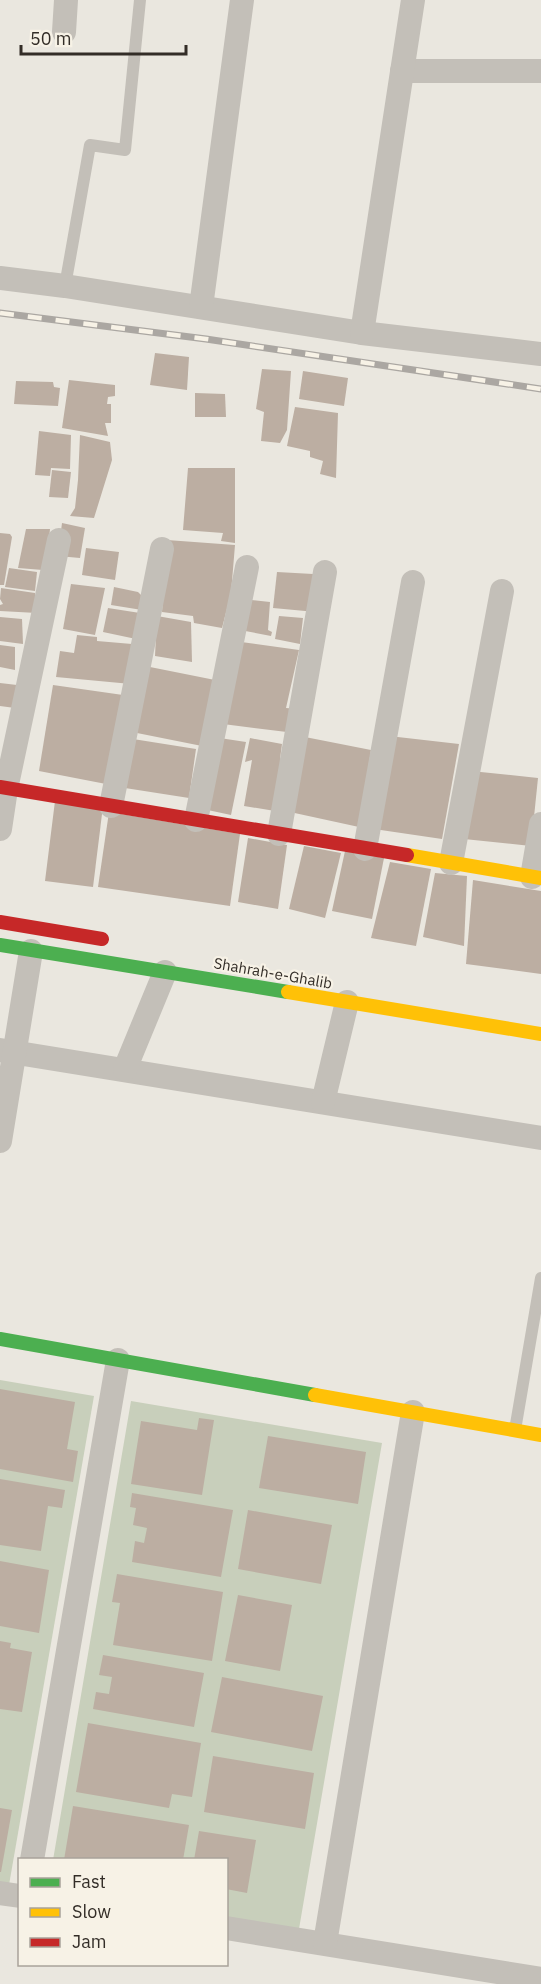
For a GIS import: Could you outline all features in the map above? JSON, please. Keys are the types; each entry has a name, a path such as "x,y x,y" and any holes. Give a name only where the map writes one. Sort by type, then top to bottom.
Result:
{"street":[{"path":"64,32 66,0"},
{"path":"201,307 243,0"},
{"path":"362,333 413,0"},
{"path":"402,71 541,71"},
{"path":"0,278 65,286 362,333 541,354"},
{"path":"0,830 3,788 59,540"},
{"path":"111,806 162,549"},
{"path":"196,820 247,567"},
{"path":"279,834 325,572"},
{"path":"365,849 413,582"},
{"path":"451,863 502,591"},
{"path":"3,788 537,877 541,824"},
{"path":"0,922 111,940"},
{"name":"Shahrah-e-Ghalib","path":"0,945 541,1034"},
{"path":"0,1141 7,1051 31,951"},
{"path":"124,1069 165,972"},
{"path":"323,1102 347,1002"},
{"path":"7,1051 541,1138"},
{"path":"0,1339 541,1436"},
{"path":"32,1858 118,1360"},
{"path":"325,1943 412,1412"},
{"path":"0,1893 18,1896"},
{"path":"228,1928 541,1979"}],"lane":[{"path":"65,286 90,145 124,150 140,0"},
{"path":"515,1431 541,1278"}],"green space":[{"path":"0,1380 94,1396 9,1885 0,1884"},
{"path":"131,1401 382,1443 299,1929 228,1917 228,1858 53,1858"}],"building":[{"path":"155,353 189,357 187,390 150,385"},
{"path":"262,369 291,371 287,430 280,443 261,441 264,412 256,409"},
{"path":"303,371 348,378 344,406 299,399"},
{"path":"69,380 115,385 115,396 108,397 107,404 111,404 111,423 105,423 108,436 62,428"},
{"path":"16,381 53,382 54,387 60,388 58,406 14,404"},
{"path":"195,393 225,394 226,417 195,417"},
{"path":"295,407 338,413 336,478 320,474 323,461 310,457 310,451 287,446"},
{"path":"39,431 71,435 70,469 51,468 50,476 35,475"},
{"path":"80,435 110,442 112,460 94,518 70,516 75,508"},
{"path":"188,468 235,468 235,543 221,541 223,533 183,530"},
{"path":"52,470 71,472 68,498 49,497"},
{"path":"62,523 85,528 80,558 58,556"},
{"path":"26,529 50,529 43,570 18,568"},
{"path":"0,533 10,534 12,537 4,585 0,585"},
{"path":"167,540 235,545 231,593 222,628 194,623 193,616 162,612"},
{"path":"86,548 119,552 115,580 82,575"},
{"path":"9,568 37,572 35,591 5,587"},
{"path":"277,572 313,574 316,612 273,608"},
{"path":"71,584 105,588 95,635 63,629"},
{"path":"114,587 138,592 145,599 142,610 111,605"},
{"path":"1,588 35,593 37,613 0,611 0,605 3,604 0,599"},
{"path":"242,599 270,602 268,630 272,632 271,636 240,630"},
{"path":"108,608 140,613 136,639 103,632"},
{"path":"157,616 191,622 192,662 155,656"},
{"path":"279,616 303,618 300,644 275,639"},
{"path":"0,617 22,619 23,644 0,641"},
{"path":"77,635 97,637 97,641 132,644 131,684 56,677 60,651 74,653"},
{"path":"234,641 299,650 286,708 299,709 295,733 223,724"},
{"path":"0,645 15,647 15,670 0,667"},
{"path":"150,667 215,680 202,746 137,733"},
{"path":"0,683 17,685 15,708 0,706"},
{"path":"53,685 123,695 106,784 39,771"},
{"path":"389,736 459,744 442,839 374,829"},
{"path":"213,737 246,742 231,815 203,809"},
{"path":"305,737 371,750 359,827 290,812"},
{"path":"250,738 282,744 280,759 286,761 275,811 244,806 252,760 245,762"},
{"path":"133,739 196,749 189,798 125,788"},
{"path":"471,771 538,778 531,846 464,839"},
{"path":"55,801 103,806 93,887 45,881"},
{"path":"109,812 240,834 230,906 98,887"},
{"path":"248,838 287,845 278,909 238,902"},
{"path":"304,846 341,853 325,918 289,909"},
{"path":"345,851 384,858 372,919 332,911"},
{"path":"390,862 431,869 416,946 371,938"},
{"path":"435,873 467,876 464,946 423,937"},
{"path":"473,880 541,891 541,974 466,964"},
{"path":"0,1389 75,1402 67,1449 78,1451 73,1482 0,1469"},
{"path":"199,1418 214,1420 202,1495 131,1484 141,1421 197,1430"},
{"path":"268,1436 366,1452 358,1504 259,1488"},
{"path":"0,1479 65,1490 62,1508 48,1506 41,1551 0,1545"},
{"path":"132,1493 233,1510 221,1577 132,1562 135,1541 144,1543 147,1528 133,1525 136,1508 130,1507"},
{"path":"248,1510 332,1525 321,1584 238,1569"},
{"path":"0,1561 49,1570 39,1633 0,1626"},
{"path":"117,1574 223,1592 212,1661 113,1645 120,1603 112,1602"},
{"path":"238,1595 292,1605 280,1671 225,1661"},
{"path":"0,1641 11,1643 10,1648 32,1652 22,1712 0,1709"},
{"path":"103,1655 204,1673 194,1727 93,1709 96,1692 109,1694 112,1677 99,1675"},
{"path":"222,1677 323,1696 312,1751 211,1732"},
{"path":"88,1723 201,1743 192,1797 172,1794 169,1808 76,1792"},
{"path":"213,1756 314,1773 305,1829 204,1812"},
{"path":"73,1806 189,1825 183,1858 64,1858"},
{"path":"0,1808 12,1810 1,1872 0,1872"},
{"path":"199,1831 256,1840 247,1893 228,1889 228,1858 194,1858"}],"railway":[{"path":"0,313 206,339 541,389"}],"traffic: fast":[{"path":"0,945 288,992"},
{"path":"0,1339 315,1395"}],"traffic: slow":[{"path":"407,855 541,878"},
{"path":"288,992 541,1034"},
{"path":"315,1395 541,1435"}],"traffic: jam":[{"path":"0,787 407,855"},
{"path":"0,922 102,939"}]}
